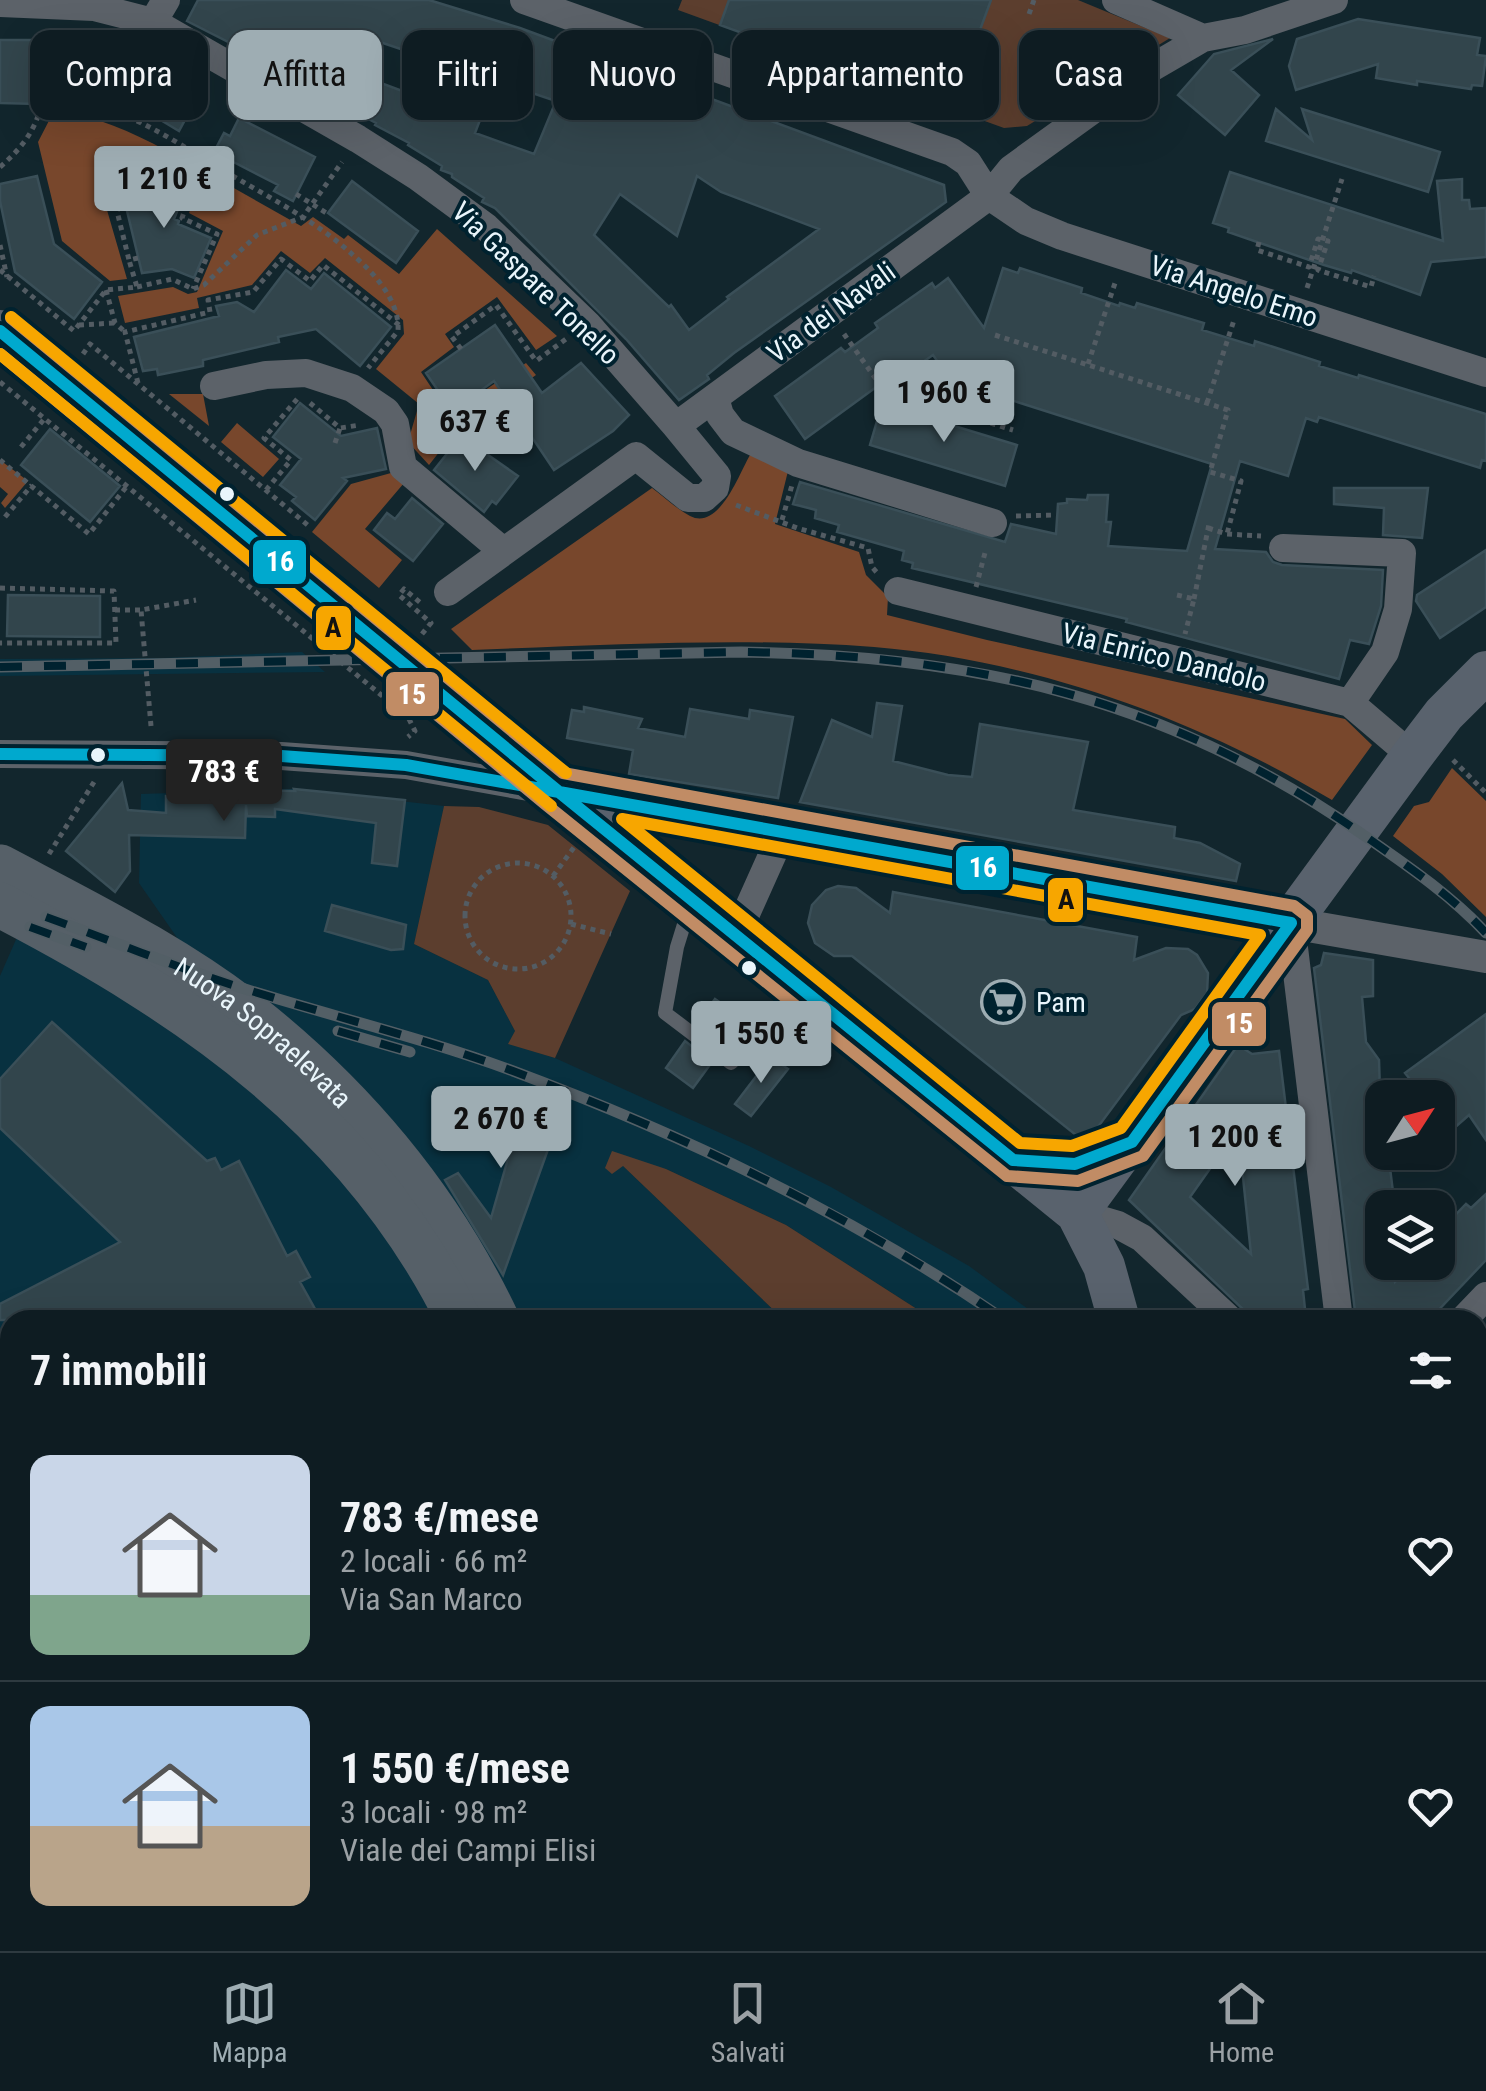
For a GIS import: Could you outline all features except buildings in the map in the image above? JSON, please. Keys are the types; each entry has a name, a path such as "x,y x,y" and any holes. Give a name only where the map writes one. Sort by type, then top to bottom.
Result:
{"highway":[{"name":"Nuova Sopraelevata","path":"0,867 159,954 254,1018 324,1078 390,1150 438,1214 491,1310"},
{"name":"Nuova Sopraelevata","path":"0,905 140,985 232,1046 302,1104 364,1172 410,1233 453,1310"}],"main road":[{"path":"0,331 1077,1213 1104,1266 1115,1310"},
{"path":"1077,1213 1291,923 1432,758 1444,714 1486,672"},
{"path":"1014,1160 1075,1164 1132,1142"}],"street":[{"path":"524,0 952,152 968,163 989,196"},
{"path":"1116,0 1203,38"},
{"name":"Via dei Navali","path":"676,426 989,196 1011,169 1148,70 1203,38 1245,30 1334,0"},
{"name":"Via Gaspare Tonello","path":"15,2 160,7 418,177 486,227 587,324 676,426"},
{"name":"Via Angelo Emo","path":"989,196 1026,220 1062,236 1486,373"},
{"path":"214,386 266,375 306,373 352,388 386,411 392,420 404,467 502,551"},
{"path":"714,398 720,415 733,432 798,463 994,523"},
{"path":"448,592 636,456 688,498 704,498 712,491 717,476 676,426"},
{"path":"1283,548 1402,552 1398,610 1385,652 1350,703"},
{"name":"Via Enrico Dandolo","path":"898,591 1350,703 1432,758"},
{"path":"0,754 281,756 406,764 1486,957"},
{"path":"736,936 783,831"},
{"path":"1291,923 1338,1310"},
{"path":"1077,1213 1118,1225 1142,1238 1219,1310"}],"lane":[{"path":"692,900 677,947 665,1013 731,1063 784,1013 813,998"}],"path":[{"path":"1029,14 1034,0"},
{"path":"65,30 66,24"},
{"path":"0,167 23,148 38,120"},
{"path":"131,120 303,217 352,253 376,278 392,302 398,332 352,388"},
{"path":"167,169 180,145"},
{"path":"193,289 216,275 258,235 303,217 350,151"},
{"path":"137,287 117,211 137,171 156,164 194,183 182,218 217,234 193,289"},
{"path":"1307,288 1342,178"},
{"path":"296,194 328,214"},
{"path":"1259,242 1257,250 1310,267 1318,238 1328,242 1318,270 1371,287 1374,276"},
{"path":"0,245 7,278"},
{"path":"129,260 138,258"},
{"path":"126,332 210,312 208,300 253,292 281,258 310,282 323,264 399,325"},
{"path":"0,270 74,331 106,290 172,280 193,289"},
{"path":"1088,364 1118,272"},
{"path":"106,290 115,323 126,332 135,355 138,383"},
{"path":"461,349 452,337 496,305 536,361 576,332"},
{"path":"1206,404 1236,312"},
{"path":"79,324 115,323"},
{"path":"839,327 884,388 1013,430"},
{"path":"995,335 1228,410 1210,472 1241,480 1227,534"},
{"path":"83,354 90,344 310,527"},
{"path":"927,404 938,384 952,381"},
{"path":"0,382 408,717 415,731 412,735 392,737"},
{"path":"266,490 291,460 264,438 300,396 340,428 392,420"},
{"path":"21,447 45,418"},
{"path":"335,443 340,428"},
{"path":"0,460 89,534 127,486"},
{"path":"2,518 32,485"},
{"path":"712,491 797,528 868,548 878,574 900,581 898,591"},
{"path":"48,499 54,492"},
{"path":"970,609 994,523 1013,517 1056,515"},
{"path":"1178,660 1209,526 1227,534 1284,538 1283,548"},
{"path":"0,588 114,591 116,642 0,644"},
{"path":"422,634 431,623 398,595 404,589 438,619"},
{"path":"1177,595 1194,600"},
{"path":"115,610 141,610 196,600"},
{"path":"141,610 151,726"},
{"path":"1432,758 1486,793"},
{"path":"553,876 583,834"},
{"path":"520,862 538,866 564,889 571,924 556,955 524,970 506,969 490,962 468,936 466,901 474,884 487,872 503,864 520,862"},
{"path":"571,924 611,934"}],"shaded area":[{"path":"682,0 1078,0 1151,30 1019,30 1019,120 1037,120 1027,126 1004,128 982,120 999,120 999,30 733,30 678,10"},
{"path":"1158,33 1170,38 1158,45"},
{"path":"49,120 97,120 167,151 163,157 132,165 107,210 127,279 110,281 62,241 38,142"},
{"path":"184,160 301,226 313,217 344,239 348,235 399,274 437,229 557,336 536,350 497,297 445,334 454,347 421,372 449,414 526,363 536,375 455,432 429,465 408,442 419,404 376,369 404,334 403,320 325,258 310,273 281,251 252,285 197,298 199,308 125,323 118,296 173,287 188,294 197,292 223,231 189,213 202,178 181,166"},
{"path":"169,394 203,394 209,426"},
{"path":"237,423 279,459 263,477 221,442"},
{"path":"750,455 788,471 775,524 859,552 866,575 888,597 887,615 1345,719 1372,745 1332,800 1280,770 1169,719 1112,698 994,665 874,647 774,643 472,650 451,629 652,488 690,516 710,515 727,498"},
{"path":"0,460 28,481 5,508 1,503 8,494 0,487"},
{"path":"391,473 404,483 365,529 402,560 379,588 312,532 351,484"},
{"path":"302,652 325,672 0,676 0,659"},
{"path":"1452,768 1486,801 1486,917 1442,874 1393,836 1414,806 1429,802"},
{"path":"294,789 444,806 414,944 488,980 515,1031 509,1044 555,1058 831,1187 969,1266 1029,1310 918,1310 786,1225 666,1169 622,1165 774,1310 0,1310 0,976 18,935 178,939 139,883 141,794"},
{"path":"444,806 479,807 548,825 630,891 555,1058 508,1044 515,1031 488,980 414,944"},
{"path":"612,1151 666,1169 786,1225 918,1310 774,1310 623,1166 612,1174 605,1168"}],"railway":[{"path":"0,667 741,652 827,655 989,675 1066,693 1142,717 1216,749 1289,787 1362,834 1443,893 1486,933"},
{"path":"46,917 220,981 480,1059 578,1096 767,1180 888,1246 990,1310"},
{"path":"30,927 86,947"},
{"path":"338,1031 410,1052"}],"transit line":[{"name":"A","path":"11,317 566,773"},
{"name":"15","path":"0,354 544,803 1007,1176 1078,1181 1143,1156 1307,930 1307,916 1294,906 563,773 11,318"},
{"name":"16","path":"0,331 559,792"},
{"name":"A","path":"0,354 551,806"},
{"name":"16","path":"0,754 281,756 406,765 559,792"},
{"name":"16","path":"559,792 1291,923 1132,1142 1075,1164 1013,1160 559,792"},
{"name":"A","path":"622,819 1260,935 1121,1128 1072,1146 1020,1143 622,819"}],"place":[{"name":"Pam","path":"1003,1002"}]}
